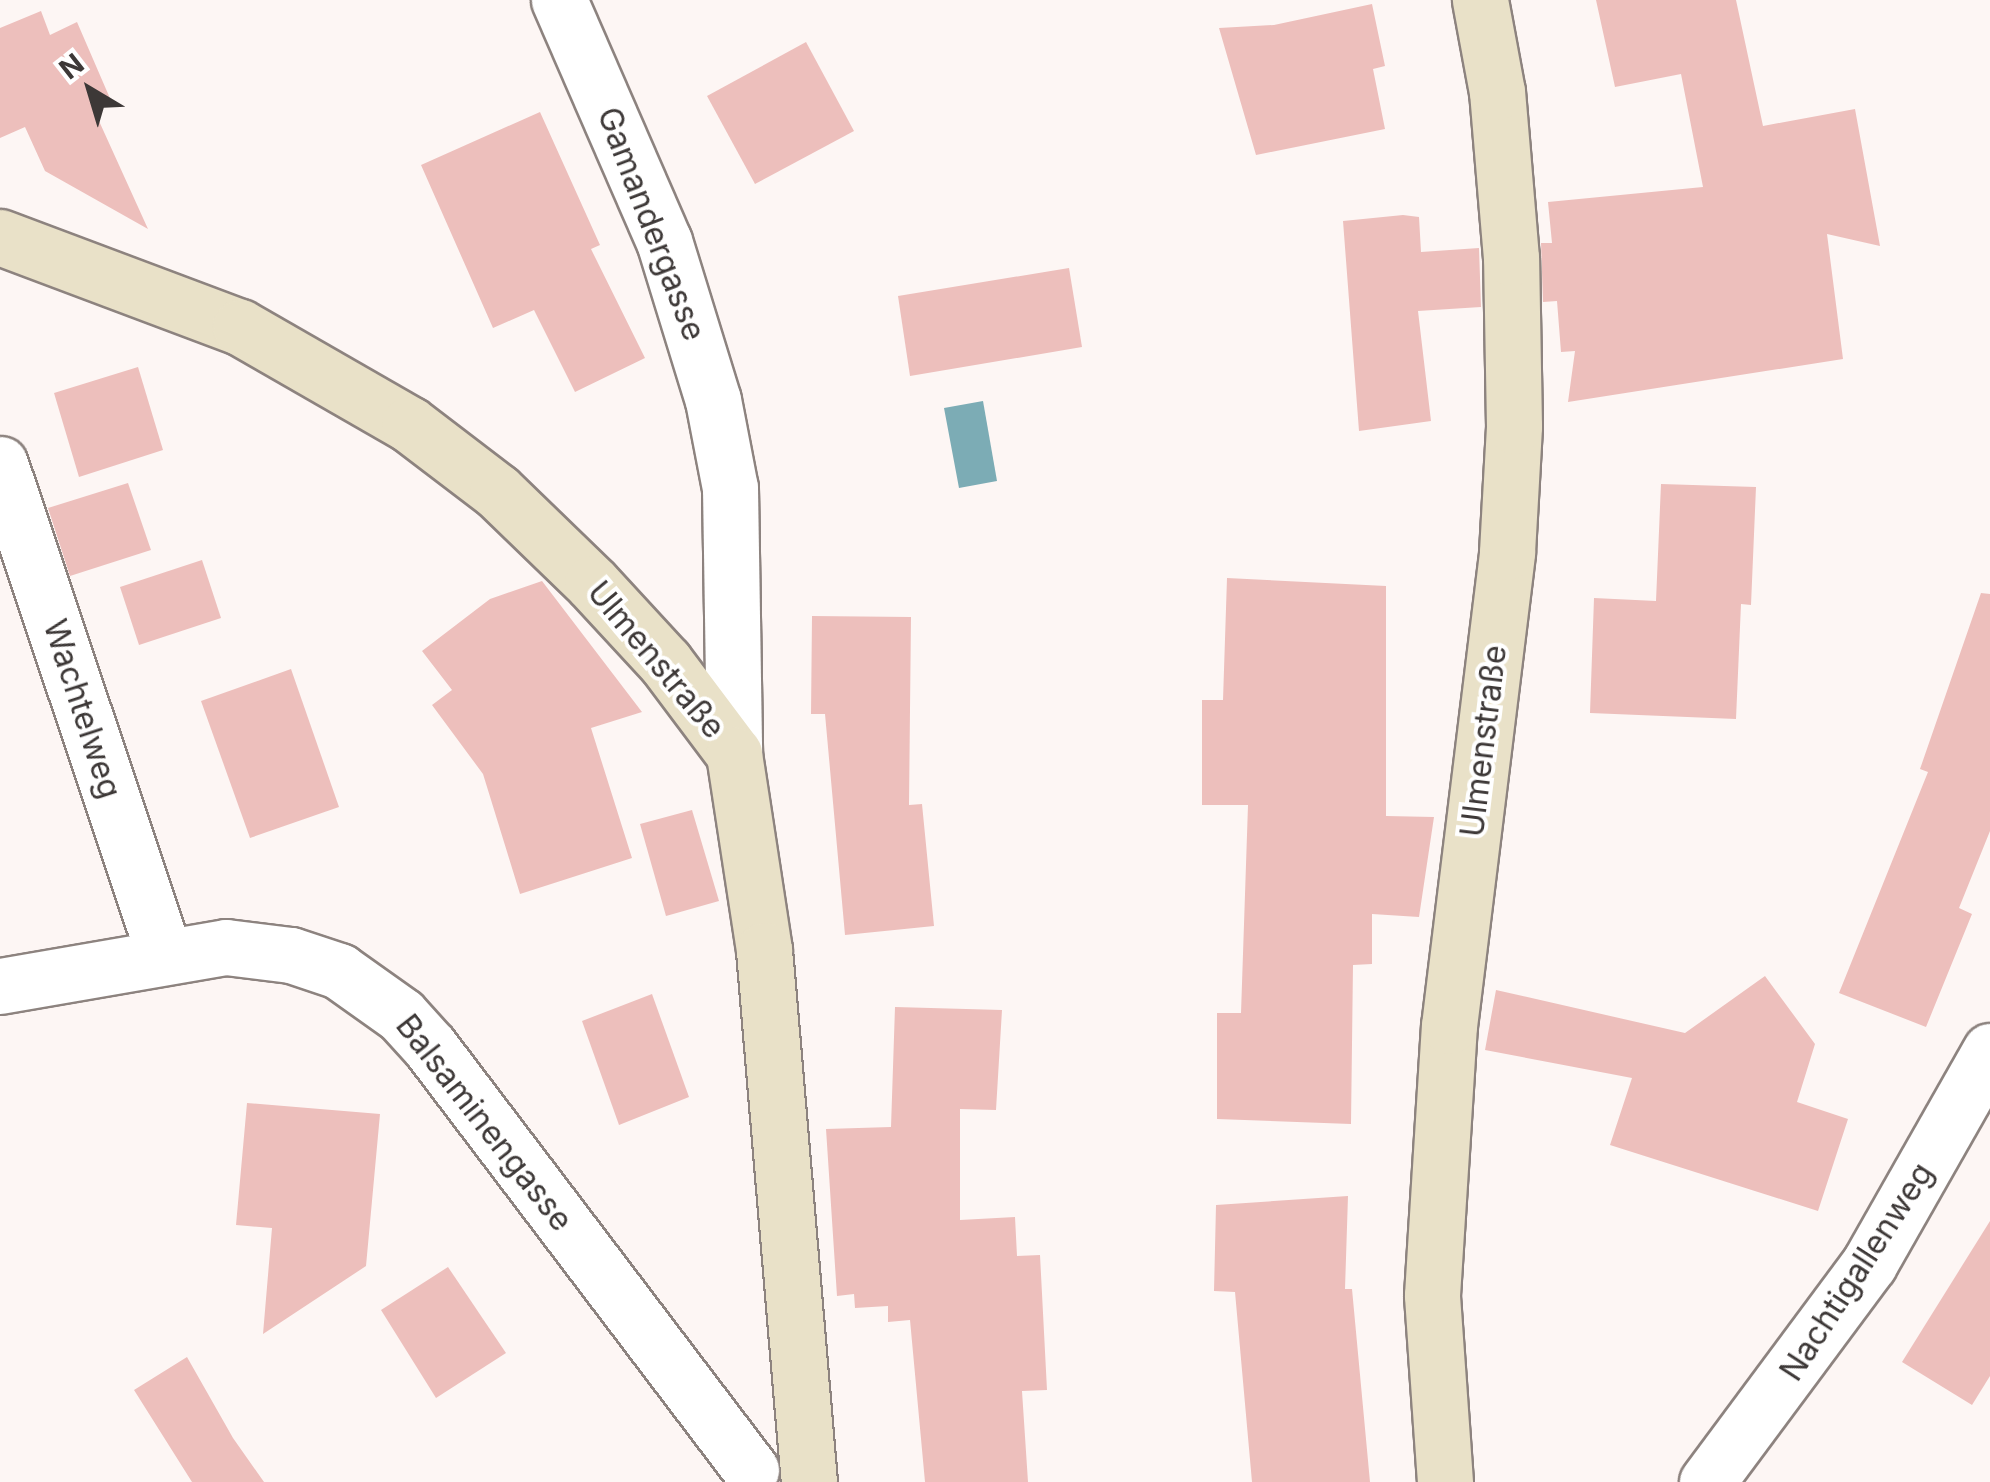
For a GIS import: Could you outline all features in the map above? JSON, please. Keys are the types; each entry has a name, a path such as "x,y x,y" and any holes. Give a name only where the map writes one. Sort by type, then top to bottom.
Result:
{"street":[{"name":"Gamandergasse","path":"559,0 664,241 713,400 730,488 734,754"},
{"name":"Ulmenstraße","path":"1445,1482 1432,1295 1445,1084 1507,552 1514,426 1511,258 1498,92 1480,0"},
{"name":"Ulmenstraße","path":"0,237 240,327 409,424 496,491 592,583 664,662 734,754 764,950 809,1482"},
{"name":"Wachtelweg","path":"0,464 164,954"},
{"name":"Balsaminengasse","path":"0,986 164,954 226,948 292,955 339,970 402,1015 751,1470"},
{"name":"Nachtigallenweg","path":"1707,1482 1869,1264 1990,1051"}],"water":[{"path":"983,401 997,481 959,488 944,408"}],"building":[{"path":"1596,0 1736,0 1763,126 1855,109 1880,246 1827,234 1843,359 1568,402 1575,351 1561,352 1557,301 1543,302 1541,243 1552,243 1548,202 1703,187 1681,74 1615,87"},
{"path":"1372,4 1385,66 1373,69 1385,129 1256,155 1219,28 1274,25"},
{"path":"41,11 50,35 77,22 112,103 94,110 148,229 45,171 25,127 0,138 0,28"},
{"path":"806,42 854,131 755,184 707,96"},
{"path":"540,112 600,245 591,249 645,358 575,392 534,310 493,328 421,165"},
{"path":"1419,217 1421,252 1479,248 1481,307 1418,311 1431,421 1359,431 1343,221"},
{"path":"1069,268 1082,347 910,376 898,296"},
{"path":"138,367 163,450 79,477 54,393"},
{"path":"128,483 151,550 70,576 48,508"},
{"path":"1661,484 1756,487 1751,605 1741,604 1736,719 1590,713 1594,598 1656,601"},
{"path":"202,560 221,618 139,645 120,587"},
{"path":"1227,578 1386,586 1386,816 1434,817 1419,917 1372,914 1372,964 1353,965 1351,1124 1217,1119 1217,1013 1241,1013 1248,805 1202,805 1202,700 1223,700"},
{"path":"542,581 642,712 591,728 632,858 520,894 483,774 432,705 452,690 422,651 490,599"},
{"path":"1981,593 1990,594 1990,831 1959,908 1972,914 1926,1027 1839,993 1928,772 1920,769"},
{"path":"812,616 911,617 909,805 922,804 934,926 845,935 825,714 811,714"},
{"path":"291,669 339,807 250,838 201,701"},
{"path":"692,810 719,901 666,916 640,824"},
{"path":"1765,976 1815,1044 1797,1102 1848,1119 1818,1211 1610,1145 1632,1078 1485,1050 1496,990 1685,1033"},
{"path":"652,994 689,1097 619,1125 582,1021"},
{"path":"895,1007 1002,1010 996,1110 960,1109 960,1220 1015,1217 1017,1256 1040,1255 1047,1390 1022,1391 1028,1482 925,1482 910,1320 888,1322 888,1306 855,1308 854,1294 837,1296 826,1129 891,1127"},
{"path":"247,1103 380,1114 366,1266 263,1334 272,1228 236,1225"},
{"path":"1348,1196 1345,1289 1352,1289 1370,1482 1252,1482 1235,1292 1214,1291 1216,1205"},
{"path":"1990,1221 1990,1376 1972,1405 1902,1362"},
{"path":"448,1267 506,1353 436,1398 381,1310"},
{"path":"187,1357 233,1438 264,1482 192,1482 134,1390"}]}
